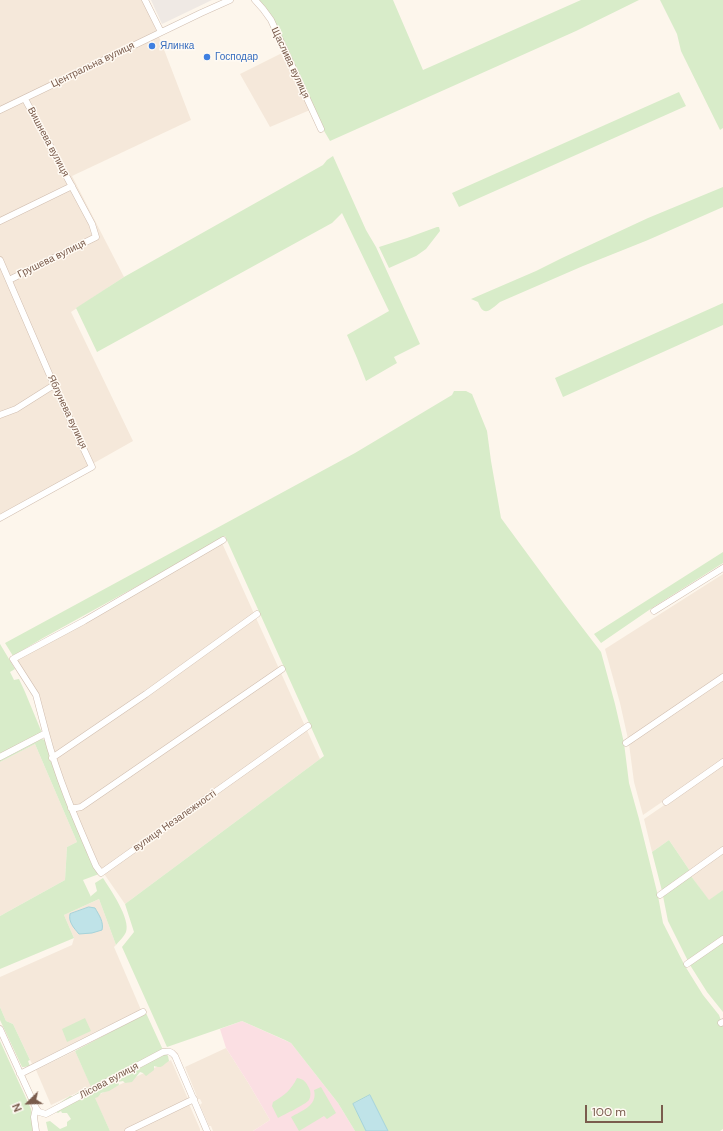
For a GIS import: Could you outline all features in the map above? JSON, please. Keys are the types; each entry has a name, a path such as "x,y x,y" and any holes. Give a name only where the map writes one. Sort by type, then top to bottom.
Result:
{"street":[{"path":"146,0 161,32"},
{"name":"Центральна вулиця","path":"0,110 230,0"},
{"name":"Щаслива вулиця","path":"255,0 270,20 321,129"},
{"name":"Вишнева вулиця","path":"25,99 92,224 96,237"},
{"name":"Вишнева вулиця","path":"0,221 72,186"},
{"name":"Грушева вулиця","path":"9,280 96,237"},
{"name":"Яблунева вулиця","path":"0,260 54,385 92,467 0,518"},
{"path":"0,415 16,409 54,385"},
{"name":"вулиця Незалежності","path":"223,540 84,621 13,659 36,695 52,758 70,808 96,866 101,873 308,726"},
{"path":"654,611 723,568"},
{"path":"52,758 146,694 257,614"},
{"path":"70,808 81,807 282,669"},
{"path":"626,743 723,676"},
{"path":"0,757 46,733"},
{"path":"666,802 723,762"},
{"path":"660,895 723,850"},
{"path":"687,964 723,939"},
{"path":"20,1074 143,1012"},
{"path":"0,1029 36,1108 34,1117 36,1131"},
{"name":"Лісова вулиця","path":"36,1108 39,1112 46,1114 150,1059 166,1052 172,1052 207,1131"},
{"path":"128,1131 194,1099"}],"shaded area":[{"path":"0,0 143,0 160,39 191,120 72,176 124,277 71,312 133,441 0,516"},
{"path":"151,0 212,0 162,24"},
{"path":"284,52 310,110 270,127 240,74"},
{"path":"222,543 320,759 125,904 98,865 72,807 55,760 39,694 17,660"},
{"path":"723,574 723,673 628,739 605,649"},
{"path":"723,679 723,760 643,815 634,782 629,744"},
{"path":"35,744 77,842 67,847 65,880 0,916 0,762"},
{"path":"723,765 723,848 690,871 669,840 652,852 644,819"},
{"path":"723,853 723,890 709,901 691,876"},
{"path":"99,899 116,945 114,947 141,1010 32,1064 13,1024 6,1021 0,1007 0,977 72,945 74,938 64,915"},
{"path":"242,1021 291,1043 338,1103 355,1131 253,1131 270,1120 226,1048 220,1029"},
{"path":"226,1048 270,1120 253,1131 213,1131 211,1126 209,1126 200,1105 202,1103 200,1099 198,1099 185,1067"},
{"path":"75,1051 91,1086 51,1105 36,1070"},
{"path":"171,1060 188,1099 125,1131 110,1131 94,1097"},
{"path":"189,1104 200,1131 132,1131"}],"green space":[{"path":"257,0 393,0 423,70 581,0 639,0 576,31 330,141 320,124 272,20"},
{"path":"660,0 723,0 723,128 720,130 681,51 677,34"},
{"path":"679,92 686,106 459,207 452,193"},
{"path":"333,156 420,344 394,357 397,363 366,381 347,335 389,311 342,213 332,223 97,352 76,308 124,277 323,165"},
{"path":"723,187 723,207 500,302 488,311 483,310 478,302 471,299 536,271 648,218"},
{"path":"439,227 440,231 426,249 416,256 389,268 379,247"},
{"path":"723,303 723,325 563,397 555,378"},
{"path":"454,391 466,391 472,394 487,431 501,518 601,652 624,743 629,783 658,896 663,923 685,966 703,995 719,1015 723,1026 723,1129 720,1131 388,1131 370,1095 353,1104 366,1131 355,1131 338,1103 291,1043 285,1040 242,1021 167,1047 122,947 134,932 125,904 324,756 225,536 13,656 5,643 355,453 452,395"},
{"path":"723,552 723,563 652,608 601,643 594,634"},
{"path":"0,644 15,669 10,672 14,680 19,679 42,733 0,755"},
{"path":"39,738 45,740 68,804 94,867 99,874 83,880 91,897 97,891 95,883 103,878 115,896 123,912 127,926 126,932 116,945 99,899 64,915 74,938 0,969 0,916 65,880 67,847 77,842 35,744 0,762 0,759"},
{"path":"669,840 690,871 662,891 652,852"},
{"path":"691,876 709,900 723,890 723,936 688,961 668,921 663,896"},
{"path":"723,942 723,1012 707,992 690,965"},
{"path":"0,1007 6,1021 13,1024 30,1060 28,1061 30,1066 22,1067 0,1020"},
{"path":"146,1013 163,1050 168,1056 169,1061 161,1067 154,1066 154,1070 146,1076 140,1072 132,1082 118,1082 119,1085 109,1091 101,1093 95,1098 110,1131 48,1131 46,1122 50,1121 60,1129 67,1126 67,1122 71,1119 67,1113 62,1113 61,1111 58,1113 54,1111 53,1108 70,1096 73,1096 85,1088 91,1087 75,1051"},
{"path":"85,1018 91,1031 67,1042 62,1029"},
{"path":"0,1041 31,1109 34,1131 0,1131"},
{"path":"297,1078 306,1082 310,1090 309,1100 278,1118 272,1106 273,1102 287,1092"},
{"path":"321,1087 336,1113 327,1119 324,1116 299,1131 291,1117 304,1110 311,1104 315,1096 314,1090"}],"water":[{"path":"89,907 95,908 98,913 102,921 102,930 92,933 79,934 73,927 70,914"},
{"path":"370,1095 388,1131 366,1131 353,1104"}],"place":[{"name":"Ялинка","path":"152,46"},
{"name":"Господар","path":"207,57"}]}
